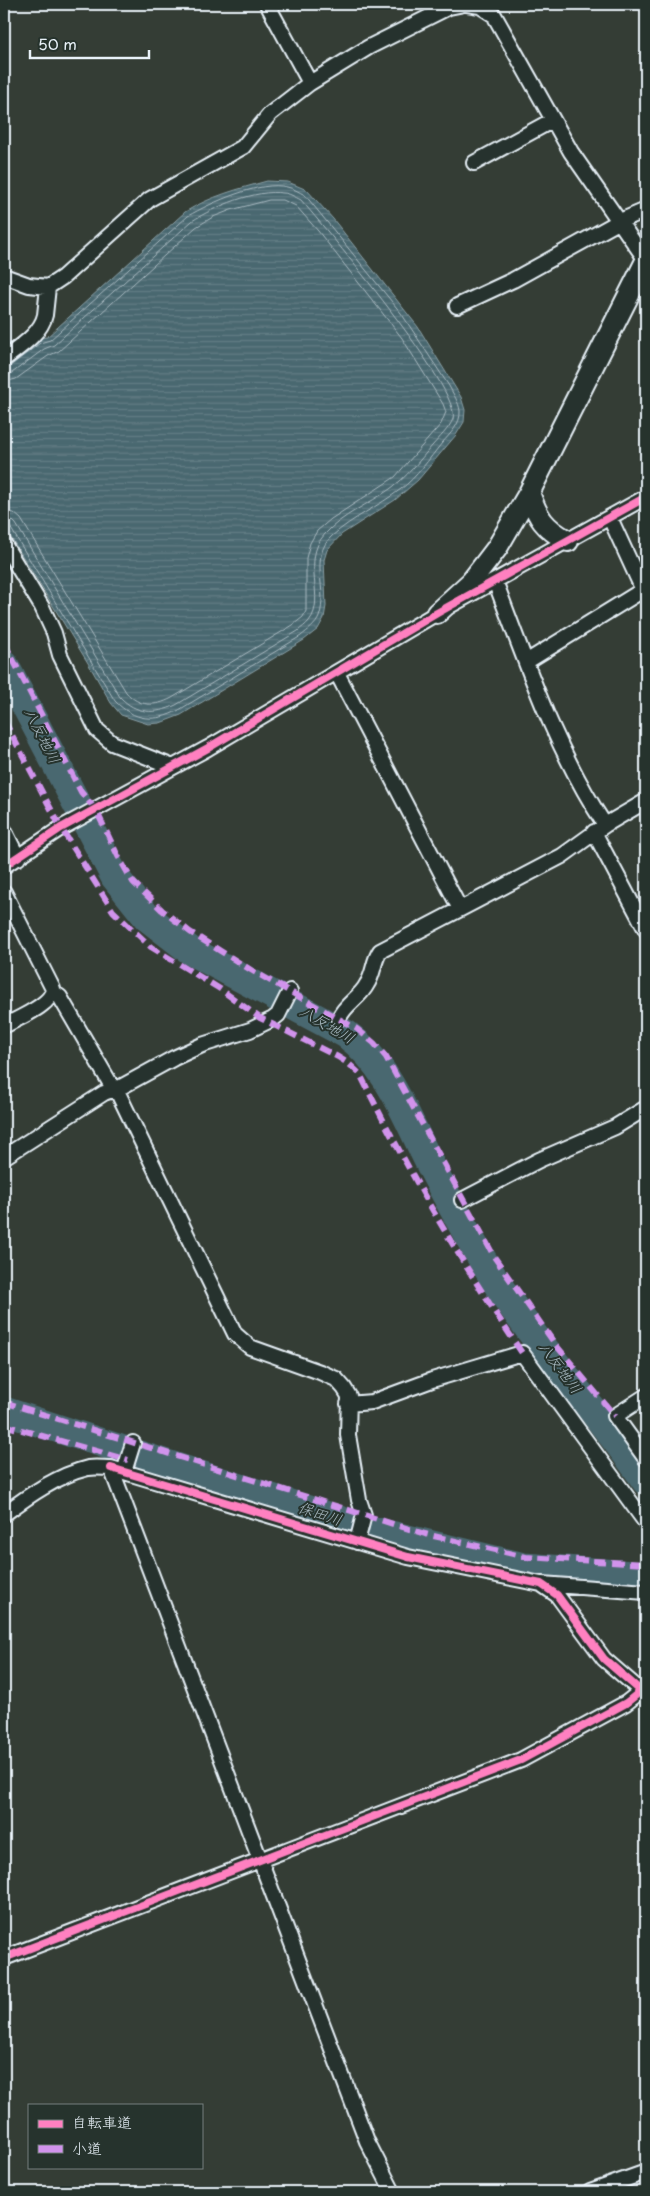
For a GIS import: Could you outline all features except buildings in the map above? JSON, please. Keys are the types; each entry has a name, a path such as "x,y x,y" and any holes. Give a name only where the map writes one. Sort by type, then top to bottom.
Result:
{"street":[{"path":"266,4 310,83"},
{"path":"4,276 29,285 48,287 63,278 150,199 243,147 270,114 310,83 369,47 449,7 466,4 480,6 494,15 571,152 620,222 645,271 529,493 496,548 471,582 437,613"},
{"path":"474,163 553,120"},
{"path":"457,306 513,280 646,210"},
{"path":"4,359 29,339 39,328 44,317 48,287"},
{"path":"529,493 536,513 544,525 568,541"},
{"path":"4,866 69,824 337,673 437,613 646,498"},
{"path":"526,662 644,590 610,518"},
{"path":"4,544 42,608 54,633 60,655 97,730 112,742 173,767"},
{"path":"495,581 548,720 584,792 646,930"},
{"path":"337,673 460,909"},
{"path":"339,1018 347,1004 366,987 370,979 374,960 380,951 562,856 600,828 646,801"},
{"path":"4,830 18,858"},
{"path":"4,892 52,985 53,992 45,1003 4,1026"},
{"path":"53,992 60,997 115,1089 235,1334 250,1347 320,1372 336,1380 349,1396 348,1435 359,1500 364,1515 360,1533"},
{"path":"4,1157 104,1093 202,1045 250,1030 273,1018 280,1011 289,993"},
{"path":"462,1200 539,1160 615,1127 646,1108"},
{"path":"348,1404 372,1402 432,1380 522,1352 646,1522"},
{"path":"646,1396 615,1416 646,1459"},
{"path":"118,1470 131,1449"},
{"path":"4,1514 21,1501 58,1480 88,1468 118,1470 360,1533 408,1557 541,1584 646,1592"},
{"path":"118,1470 261,1861 367,2141 393,2192"},
{"path":"4,1958 521,1760 626,1703 644,1689 604,1659 557,1596 541,1584"},
{"path":"590,2192 646,2172"}],"water":[{"path":"267,181 288,182 307,190 333,219 418,327 461,397 465,410 464,422 456,435 418,480 395,500 342,534 327,550 324,560 326,606 324,618 318,629 304,640 181,715 160,723 148,724 121,715 111,703 4,526 4,364 38,338 47,337 185,212 215,197"}],"waterway":[{"name":"八反地川","path":"4,664 115,877 147,917 191,951 346,1034 374,1061 396,1095 456,1214 502,1291 646,1481"},
{"name":"保田川","path":"4,1411 370,1530 524,1567 646,1576"}],"marked path":[{"path":"4,642 81,792 96,810 133,882 162,910 190,932 251,970 357,1029 374,1043 386,1057 495,1258 555,1344 615,1416"},
{"path":"4,720 61,828 113,911 151,947 220,989 260,1018 338,1057 360,1074 436,1216 522,1353"},
{"path":"4,1402 425,1534 526,1557 646,1564"},
{"path":"4,1425 128,1460"}],"cycle path":[{"path":"4,866 61,828 208,748 437,613 646,497"},
{"path":"4,1958 521,1760 626,1703 641,1691 604,1659 557,1595 541,1584 408,1557 111,1468"}]}
